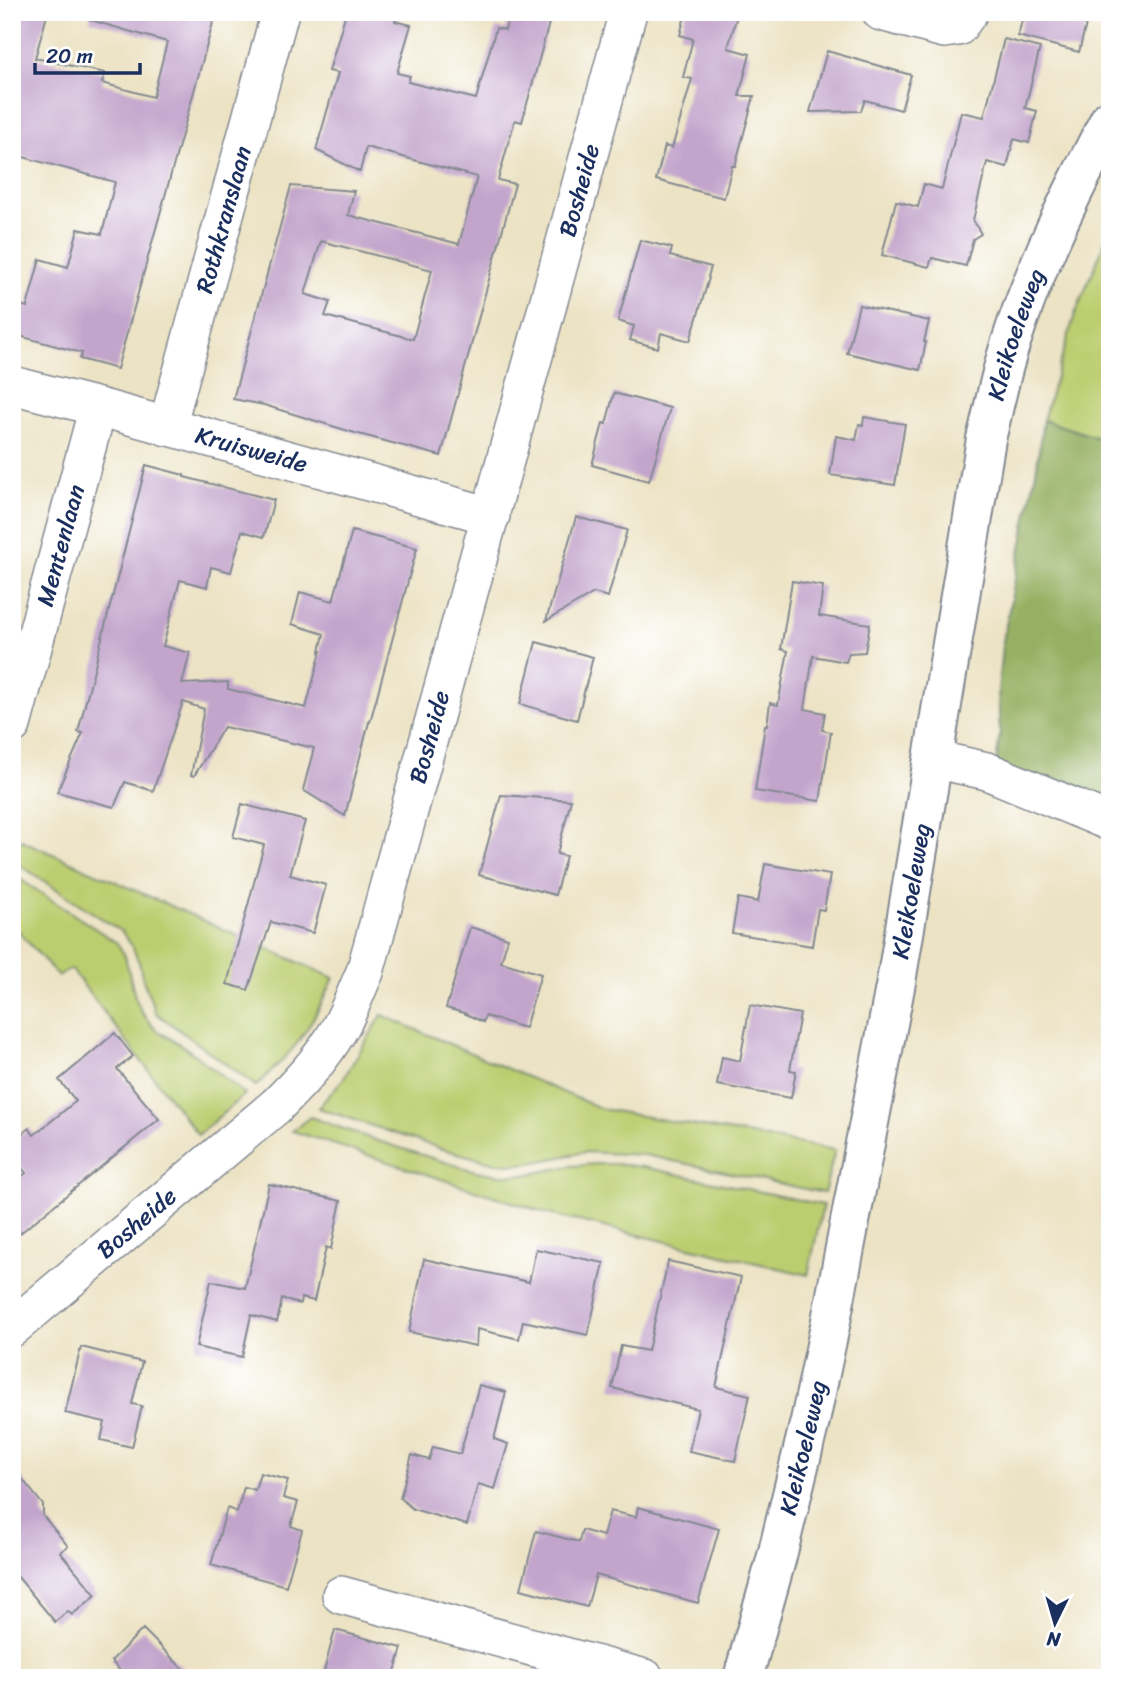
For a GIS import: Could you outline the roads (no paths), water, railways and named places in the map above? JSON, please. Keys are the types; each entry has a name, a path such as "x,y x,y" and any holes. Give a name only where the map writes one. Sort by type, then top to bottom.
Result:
{"street":[{"name":"Rothkranslaan","path":"167,427 280,12"},
{"name":"Bosheide","path":"12,1328 276,1106 302,1080 339,1030 365,972 628,12"},
{"path":"881,12 944,29 958,27 969,12"},
{"name":"Kleikoeleweg","path":"743,1678 779,1547 830,1326 896,982 986,439 1009,346 1043,256 1110,119"},
{"name":"Kruisweide","path":"12,385 491,516"},
{"name":"Mentenlaan","path":"12,725 98,407"},
{"path":"933,759 987,771 1110,822"},
{"path":"341,1595 645,1678"}]}
